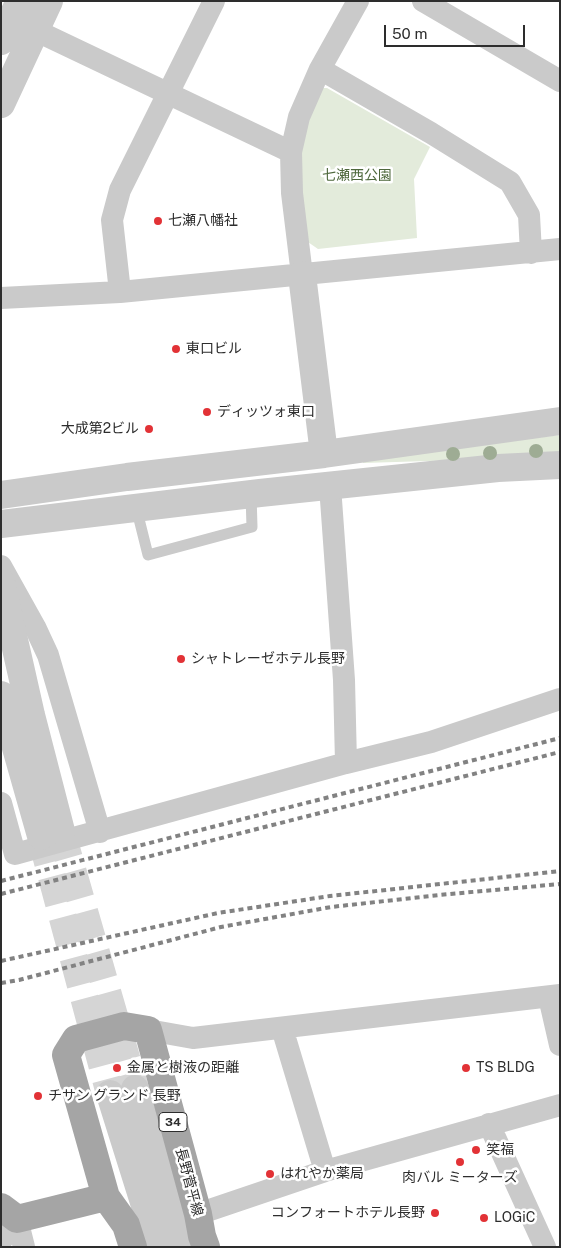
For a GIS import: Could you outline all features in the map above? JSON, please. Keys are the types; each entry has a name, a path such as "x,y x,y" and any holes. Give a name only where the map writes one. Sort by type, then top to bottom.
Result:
{"main road":[{"path":"134,1247 126,1225 106,1197 66,1055 76,1039 124,1026 148,1030"},
{"name":"長野菅平線","path":"148,1030 206,1247"},
{"path":"9,1213 106,1197"}],"street":[{"path":"14,21 49,1"},
{"path":"120,292 112,220 120,190 214,1"},
{"path":"324,454 292,193 291,152 299,117 320,70 358,1"},
{"path":"423,1 560,81"},
{"path":"14,21 291,152"},
{"path":"1,104 14,21"},
{"path":"320,70 431,133 510,182 529,215 531,253"},
{"path":"1,298 120,292 560,249"},
{"path":"1,495 127,477 324,454 560,421"},
{"path":"1,524 251,494 498,468 560,465"},
{"path":"330,486 343,671 346,763"},
{"path":"1,566 35,626 48,655 100,832"},
{"path":"1,582 31,715 51,834 1,695"},
{"path":"1,803 15,854 346,763 431,742 537,705 560,699"},
{"path":"148,1030 193,1038 554,996 560,1045"},
{"path":"282,1028 325,1171"},
{"path":"158,1247 123,1091 182,1247"},
{"path":"198,1214 325,1171 560,1105"},
{"path":"489,1124 545,1247"},
{"path":"1,1241 9,1213"},
{"path":"9,1213 24,1247"}],"lane":[{"path":"136,507 148,555 252,527 251,494"}],"green space":[{"name":"七瀬西公園","path":"320,88 327,88 430,147 414,179 417,238 318,249 305,240 298,136"},
{"path":"560,435 560,457 363,463 362,458"}],"tunnel":[{"path":"61,831 135,1089"},
{"path":"41,836 110,1094"}],"railway":[{"path":"1,881 560,738"},
{"path":"1,894 560,752"},
{"path":"1,961 218,913 330,896 560,871"},
{"path":"1,983 19,980 221,927 331,907 560,884"}],"place":[{"name":"七瀬八幡社","path":"158,221"},
{"name":"東口ビル","path":"176,349"},
{"name":"ディッツォ東口","path":"207,412"},
{"name":"大成第2ビル","path":"149,429"},
{"name":"シャトレーゼホテル長野","path":"181,659"},
{"name":"金属と樹液の距離","path":"117,1068"},
{"name":"TS BLDG","path":"466,1068"},
{"name":"チサン グランド 長野","path":"38,1096"},
{"name":"笑福","path":"476,1150"},
{"name":"肉バル ミーターズ","path":"460,1162"},
{"name":"はれやか薬局","path":"270,1174"},
{"name":"コンフォートホテル長野","path":"435,1213"},
{"name":"LOGiC","path":"484,1218"}]}
